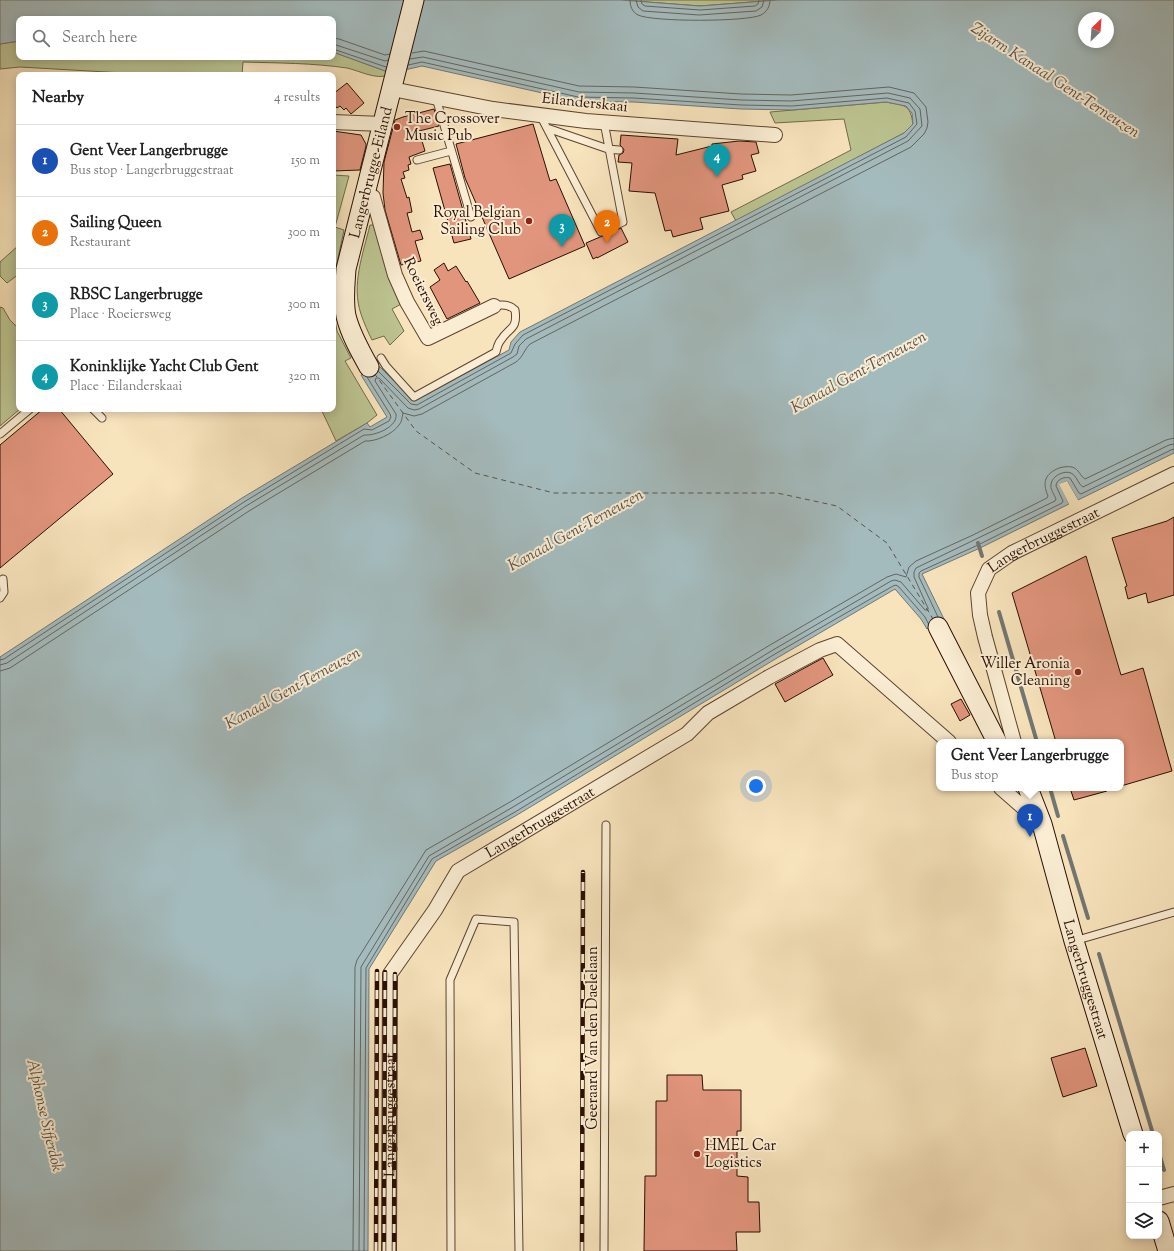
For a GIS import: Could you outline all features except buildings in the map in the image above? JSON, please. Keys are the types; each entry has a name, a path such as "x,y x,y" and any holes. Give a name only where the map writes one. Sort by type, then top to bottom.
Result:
{"main road":[{"name":"Langerbrugge-Eiland","path":"375,362 355,340 346,316 344,291 346,270 414,0"},
{"path":"938,627 995,739"},
{"name":"Langerbruggestraat","path":"1029,791 1042,824 1074,941 1132,1131"},
{"path":"1162,1231 1168,1251"}],"street":[{"name":"Eilanderskaai","path":"392,89 493,109 540,115 604,122 775,135"},
{"path":"336,122 382,124"},
{"name":"Roeiersweg","path":"365,195 373,197 395,275 407,302 428,338 494,306"},
{"name":"Langerbruggestraat","path":"1013,739 980,615 978,593 989,569 1012,553 1174,474"},
{"name":"Langerbruggestraat","path":"389,1251 390,974 435,910 458,871 687,734 708,712 769,677 820,650 836,644 946,739"},
{"path":"1004,791 1042,824"},
{"path":"1162,1197 1174,1194"}],"lane":[{"path":"436,98 470,217"},
{"path":"540,115 601,232 623,222 604,122"},
{"path":"547,128 608,148 619,150"},
{"path":"416,160 451,151"},
{"path":"375,362 386,366 414,397 496,352 501,340 510,331 515,323 516,317 515,310 510,305 500,304 494,306"},
{"path":"0,434 26,412"},
{"path":"96,412 102,418"},
{"path":"0,598 4,592 3,579"},
{"name":"Geeraard Van den Daelelaan","path":"604,1251 606,825"},
{"path":"1074,941 1174,912"},
{"path":"451,1251 450,980 476,919 514,922 519,1251"}],"green space":[{"path":"621,0 778,0 700,6"},
{"path":"16,41 16,60 336,60 336,53 388,72 389,75 373,76 347,68 321,65 243,62 242,72 106,72 20,67 0,69 0,44"},
{"path":"886,102 902,105 910,112 913,124 904,133 736,221 731,212 851,150 844,119 775,123 770,112"},
{"path":"336,175 349,176 336,223"},
{"path":"370,225 376,225 403,303 392,309 404,331 390,345 384,336 372,340 363,321 358,303 357,292 359,270"},
{"path":"336,227 344,230 336,268"},
{"path":"16,248 16,276 7,283 0,276 0,262"},
{"path":"0,307 3,308 10,320 16,326 16,412 0,426"},
{"path":"336,326 337,331 351,358 345,361 377,415 367,423 336,441 322,412 336,412"}],"water":[{"path":"0,0 621,0 700,6 778,0 1174,0 1174,453 1078,500 1067,481 1060,484 1069,504 980,548 922,574 944,619 927,629 921,619 895,589 777,658 517,815 436,861 369,969 368,1251 0,1251 0,657 242,498 367,423 370,427 387,417 361,375 379,366 414,401 509,350 511,342 520,332 904,133 913,124 912,113 906,106 886,102 792,110 741,109 634,102 578,101 422,66 388,72 336,53 336,16 16,16 16,41 0,44"}],"pier":[{"path":"1067,481 1078,500 1076,501 1067,484 1062,485 1071,503 1069,504 1059,484"}],"waterway":[{"path":"978,543 982,556"},
{"path":"999,612 1036,739"},
{"path":"1051,791 1058,816"},
{"path":"1063,836 1088,918"},
{"path":"1099,954 1152,1131"},
{"path":"1162,1163 1164,1170"}],"ferry route":[{"path":"374,373 416,431 475,473 554,493 777,493 837,506 887,543 933,619"}],"railway":[{"path":"582,1251 583,872"},
{"path":"376,1251 377,971"},
{"path":"384,1251 385,972"},
{"path":"394,1251 395,974"}],"place":[{"name":"The Crossover Music Pub","path":"397,127"},
{"name":"Koninklijke Yacht Club Gent","path":"717,177"},
{"name":"Royal Belgian Sailing Club","path":"529,221"},
{"name":"Sailing Queen","path":"607,243"},
{"name":"RBSC Langerbrugge","path":"562,247"},
{"name":"Willer Aronia Cleaning","path":"1078,672"},
{"name":"Gent Veer Langerbrugge","path":"1030,837"},
{"name":"HMEL Car Logistics","path":"697,1154"}],"water label":[{"name":"Zijarm Kanaal Gent-Terneuzen","path":"1056,79"},
{"name":"Kanaal Gent-Terneuzen","path":"858,371"},
{"name":"Kanaal Gent-Terneuzen","path":"575,529"},
{"name":"Kanaal Gent-Terneuzen","path":"292,687"},
{"name":"Alphonse Sifferdok","path":"46,1115"}]}
